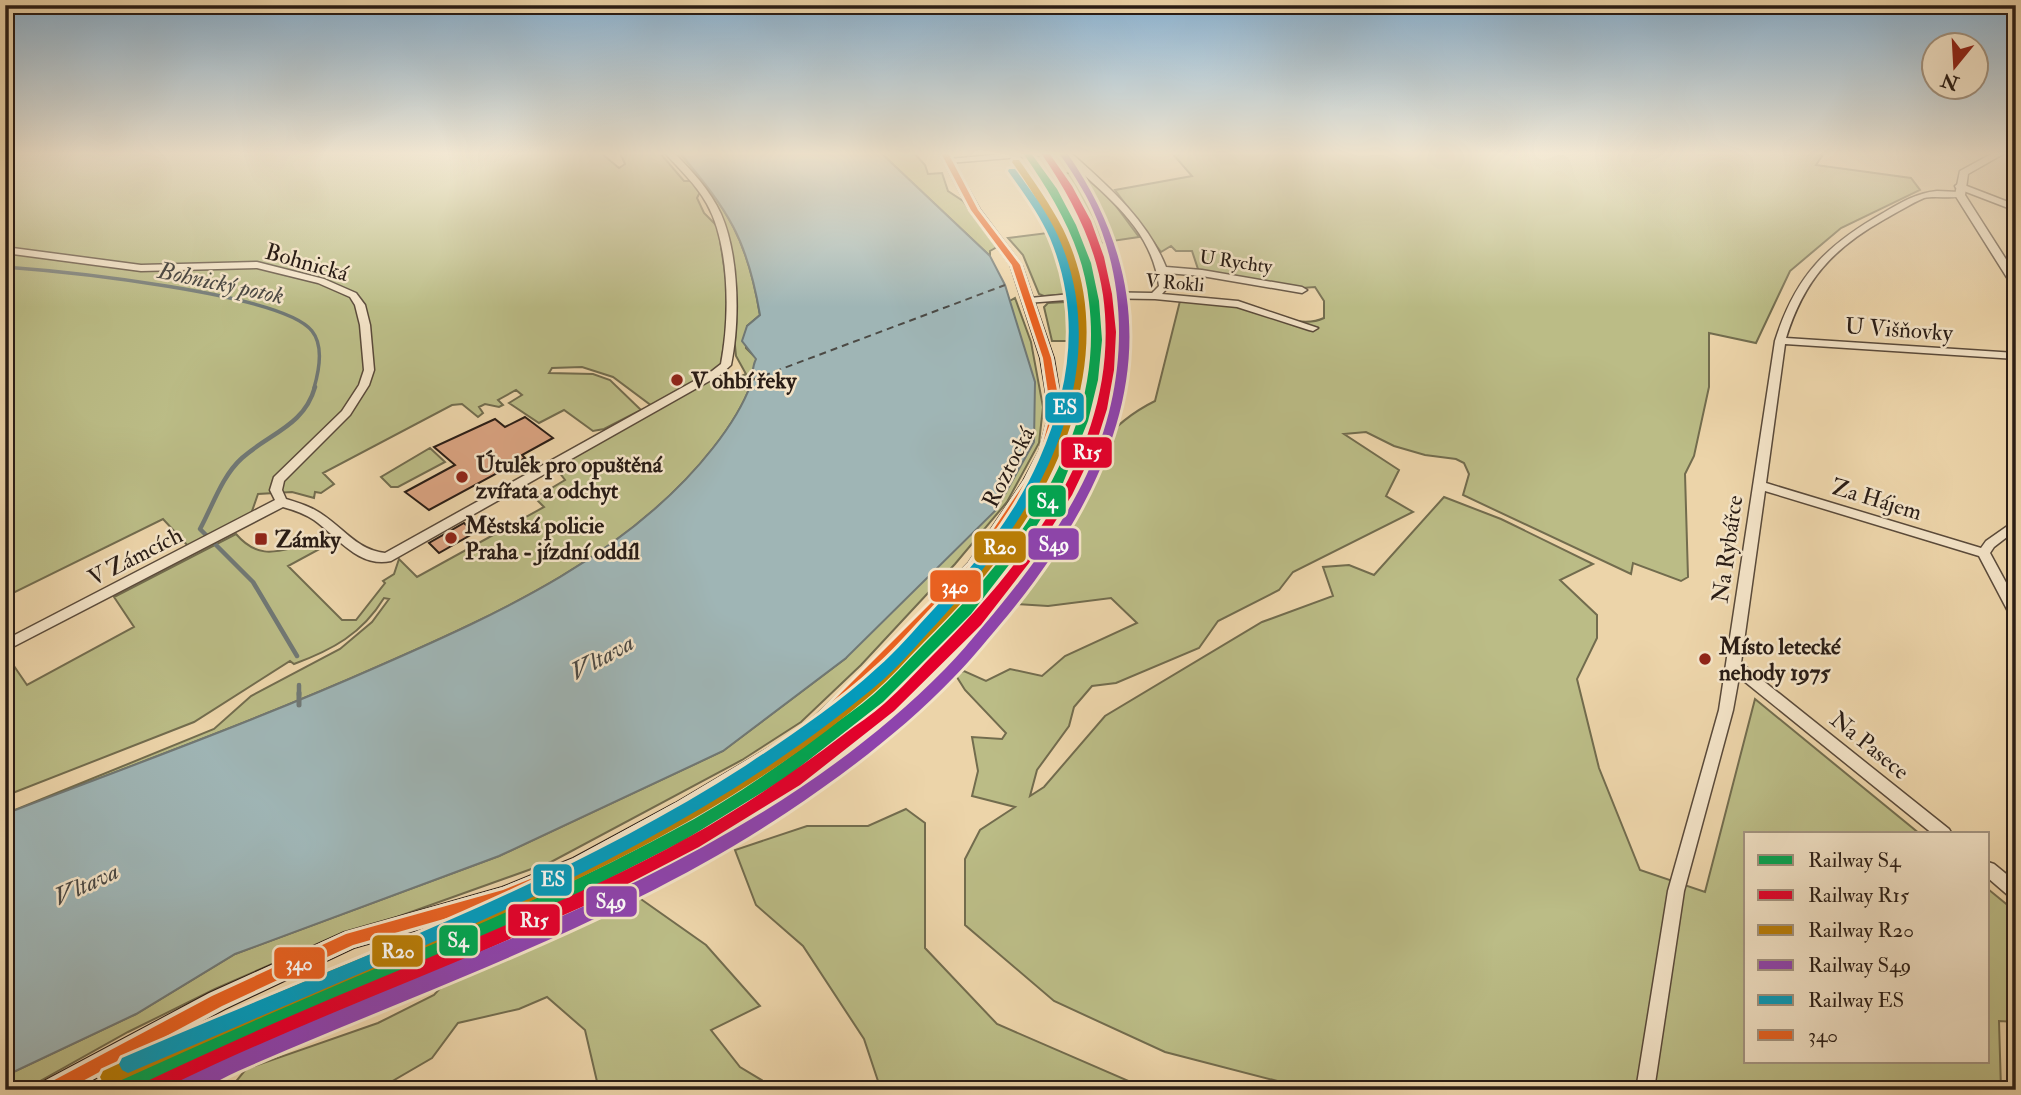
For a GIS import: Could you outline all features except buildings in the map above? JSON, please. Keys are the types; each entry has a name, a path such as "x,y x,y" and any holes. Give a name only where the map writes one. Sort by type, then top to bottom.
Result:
{"main road":[{"name":"Roztocká","path":"50,1090 217,1001 351,939 488,902 580,864 682,809 796,740 886,659 974,567 1010,515 1046,451 1056,413 1047,358 1016,265 972,204"}],"street":[{"path":"282,502 318,517 357,552 370,558 387,558 726,365 731,310 720,222 709,204"},
{"path":"1121,204 1164,270 1164,286 1155,296"},
{"name":"Na Rybářce","path":"1645,1090 1676,891 1726,710 1780,341 1794,298 1827,253 1853,233 1907,204"},
{"path":"1968,204 2016,284"},
{"name":"Bohnická","path":"5,250 141,268 257,265 321,281 353,295 360,306 365,325 369,370 365,385 346,413 278,480 276,490 282,502"},
{"name":"U Rychty","path":"1164,270 1215,275 1302,290"},
{"name":"V Rokli","path":"1030,301 1091,295 1155,296 1238,304 1313,328"},
{"name":"U Višňovky","path":"1780,341 2016,356"},
{"name":"Za Hájem","path":"1758,485 1984,553"},
{"name":"V Zámcích","path":"5,646 282,502"},
{"path":"2016,524 1984,553 2016,614"},
{"name":"Na Pasece","path":"1734,665 1942,832"},
{"path":"1990,871 2016,892"}],"green space":[{"path":"5,204 700,204 704,213 718,227 727,286 728,317 721,364 715,371 652,406 613,377 582,367 552,368 549,373 593,374 610,380 641,410 604,429 593,431 564,410 539,423 509,403 522,395 516,390 498,400 503,405 499,407 485,404 479,407 483,413 478,417 462,404 452,405 323,473 334,484 321,493 315,492 314,498 292,492 258,494 251,514 189,547 163,519 5,597"},
{"path":"714,204 719,204 742,245 760,315 747,326 746,348 757,359 751,384 744,401 719,441 680,486 643,519 603,550 560,577 471,624 287,705 5,814 214,729 251,696 340,649 372,622 389,599 384,598 366,622 345,639 308,659 294,664 290,661 194,722 5,796 5,653 27,685 134,627 114,597 236,534 247,545 269,552 315,544 327,545 288,566 342,620 356,620 385,583 383,581 394,574 399,559 417,577 544,507 535,498 565,480 556,468 707,381 723,385 746,374 736,356 723,222"},
{"path":"935,204 965,204 997,247 990,251 990,256"},
{"path":"1080,204 1115,204 1139,237 1099,243"},
{"path":"1125,204 1891,204 1841,228 1790,271 1756,343 1709,333 1709,387 1694,456 1685,474 1688,577 1681,581 1633,563 1631,574 1463,495 1469,474 1464,463 1456,459 1425,455 1394,446 1366,432 1344,434 1399,470 1386,496 1413,512 1293,572 1279,590 1218,621 1199,648 1116,683 1092,686 1074,707 1069,726 1037,770 1030,796 1044,787 1105,716 1262,622 1333,596 1323,567 1349,565 1374,575 1444,497 1501,519 1593,564 1560,580 1597,615 1597,638 1577,679 1599,768 1640,870 1705,892 1755,699 1918,832 1744,832 1744,1064 1990,1064 1990,891 2016,912 2016,1022 1999,1021 2001,1090 1312,1090 1165,1052 1054,1001 965,925 965,859 980,830 1015,807 972,796 978,771 972,737 1002,739 1006,733 965,690 955,674 964,671 986,681 1010,669 1042,676 1065,656 1137,623 1111,598 1048,606 999,603 1036,554 1086,464 1099,446 1132,414 1155,401 1180,301 1240,306 1296,321 1324,318 1324,301 1315,287 1302,288 1199,272 1192,251 1176,251 1171,246 1161,252"},
{"path":"1063,231 1081,289 1085,293 1044,296 1039,294 1023,255 1008,238"},
{"path":"1015,298 1031,342 1043,407 1039,443 1007,502 955,564 861,665 801,722 742,760 551,862 302,951 215,989 128,1032 24,1090 5,1090 5,1076 136,1014 235,954 499,856 723,751 846,658 1008,302"},
{"path":"1084,301 1082,341 1052,341 1044,307 1048,303"},
{"path":"430,448 445,462 398,487 391,487 381,477"},
{"path":"906,809 925,823 925,948 997,1024 1131,1082 1129,1090 881,1090 864,1039 803,946 756,905 735,850 807,826 868,826"},
{"path":"628,890 706,945 760,1006 711,1030 740,1067 778,1090 599,1090 585,1030 547,997 519,1009 458,1023 432,1058 377,1090 229,1090 246,1069 378,1023 434,995 464,962 525,941 543,929"}],"water":[{"name":"Vltava","path":"719,204 935,204 990,256 1005,285 1035,382 1034,442 996,510 846,658 723,751 499,856 235,954 136,1014 5,1076 5,814 287,705 425,646 516,602 560,577 603,550 643,519 680,486 719,441 751,384 756,359 742,341 747,326 760,315 742,245"}],"waterway":[{"name":"Bohnický potok","path":"5,267 168,286 259,306 293,318 316,337 319,366 314,388"},
{"name":"Bohnický potok","path":"297,656 253,582 200,529 223,482 235,465 294,420 303,411 315,387"},
{"name":"Bohnický potok","path":"299,685 299,705"}],"ferry route":[{"path":"752,380 1005,285"}],"rail line":[{"name":"ES","path":"128,1064 519,896 614,849 707,798 796,740 892,663 965,583 1014,518 1040,471 1064,409 1072,373 1075,337 1073,302 1066,269 1053,235 1036,204"},
{"name":"R20","path":"109,1077 558,881 667,826 771,763 867,690 954,604 996,553 1043,478 1069,418 1079,379 1083,341 1081,304 1073,267 1060,232 1045,204"},
{"name":"S4","path":"116,1090 227,1039 568,892 677,836 782,772 878,698 966,611 1022,540 1057,483 1083,421 1093,380 1097,340 1094,301 1086,263 1072,225 1060,204"},
{"name":"R15","path":"147,1090 256,1039 587,896 693,842 795,780 890,707 976,621 1009,581 1054,517 1089,447 1109,370 1111,332 1108,294 1099,257 1077,204"},
{"name":"S49","path":"179,1090 282,1043 522,943 588,913 717,847 779,810 838,769 894,725 953,669 1015,597 1052,546 1084,492 1109,434 1122,371 1123,305 1110,241 1095,204"}],"transit line":[{"name":"340","path":"50,1090 217,1001 351,939 503,896 580,865 682,809 796,740 822,720 974,567 1030,482 1046,451 1056,413 1047,358 1016,265 972,204"}],"place":[{"name":"V ohbí řeky","path":"677,380"},
{"name":"Útulek pro opuštěná zvířata a odchyt","path":"462,477"},
{"name":"Městská policie Praha - jízdní oddíl","path":"451,538"},
{"name":"Zámky","path":"261,539"},
{"name":"Místo letecké nehody 1975","path":"1705,659"}]}
